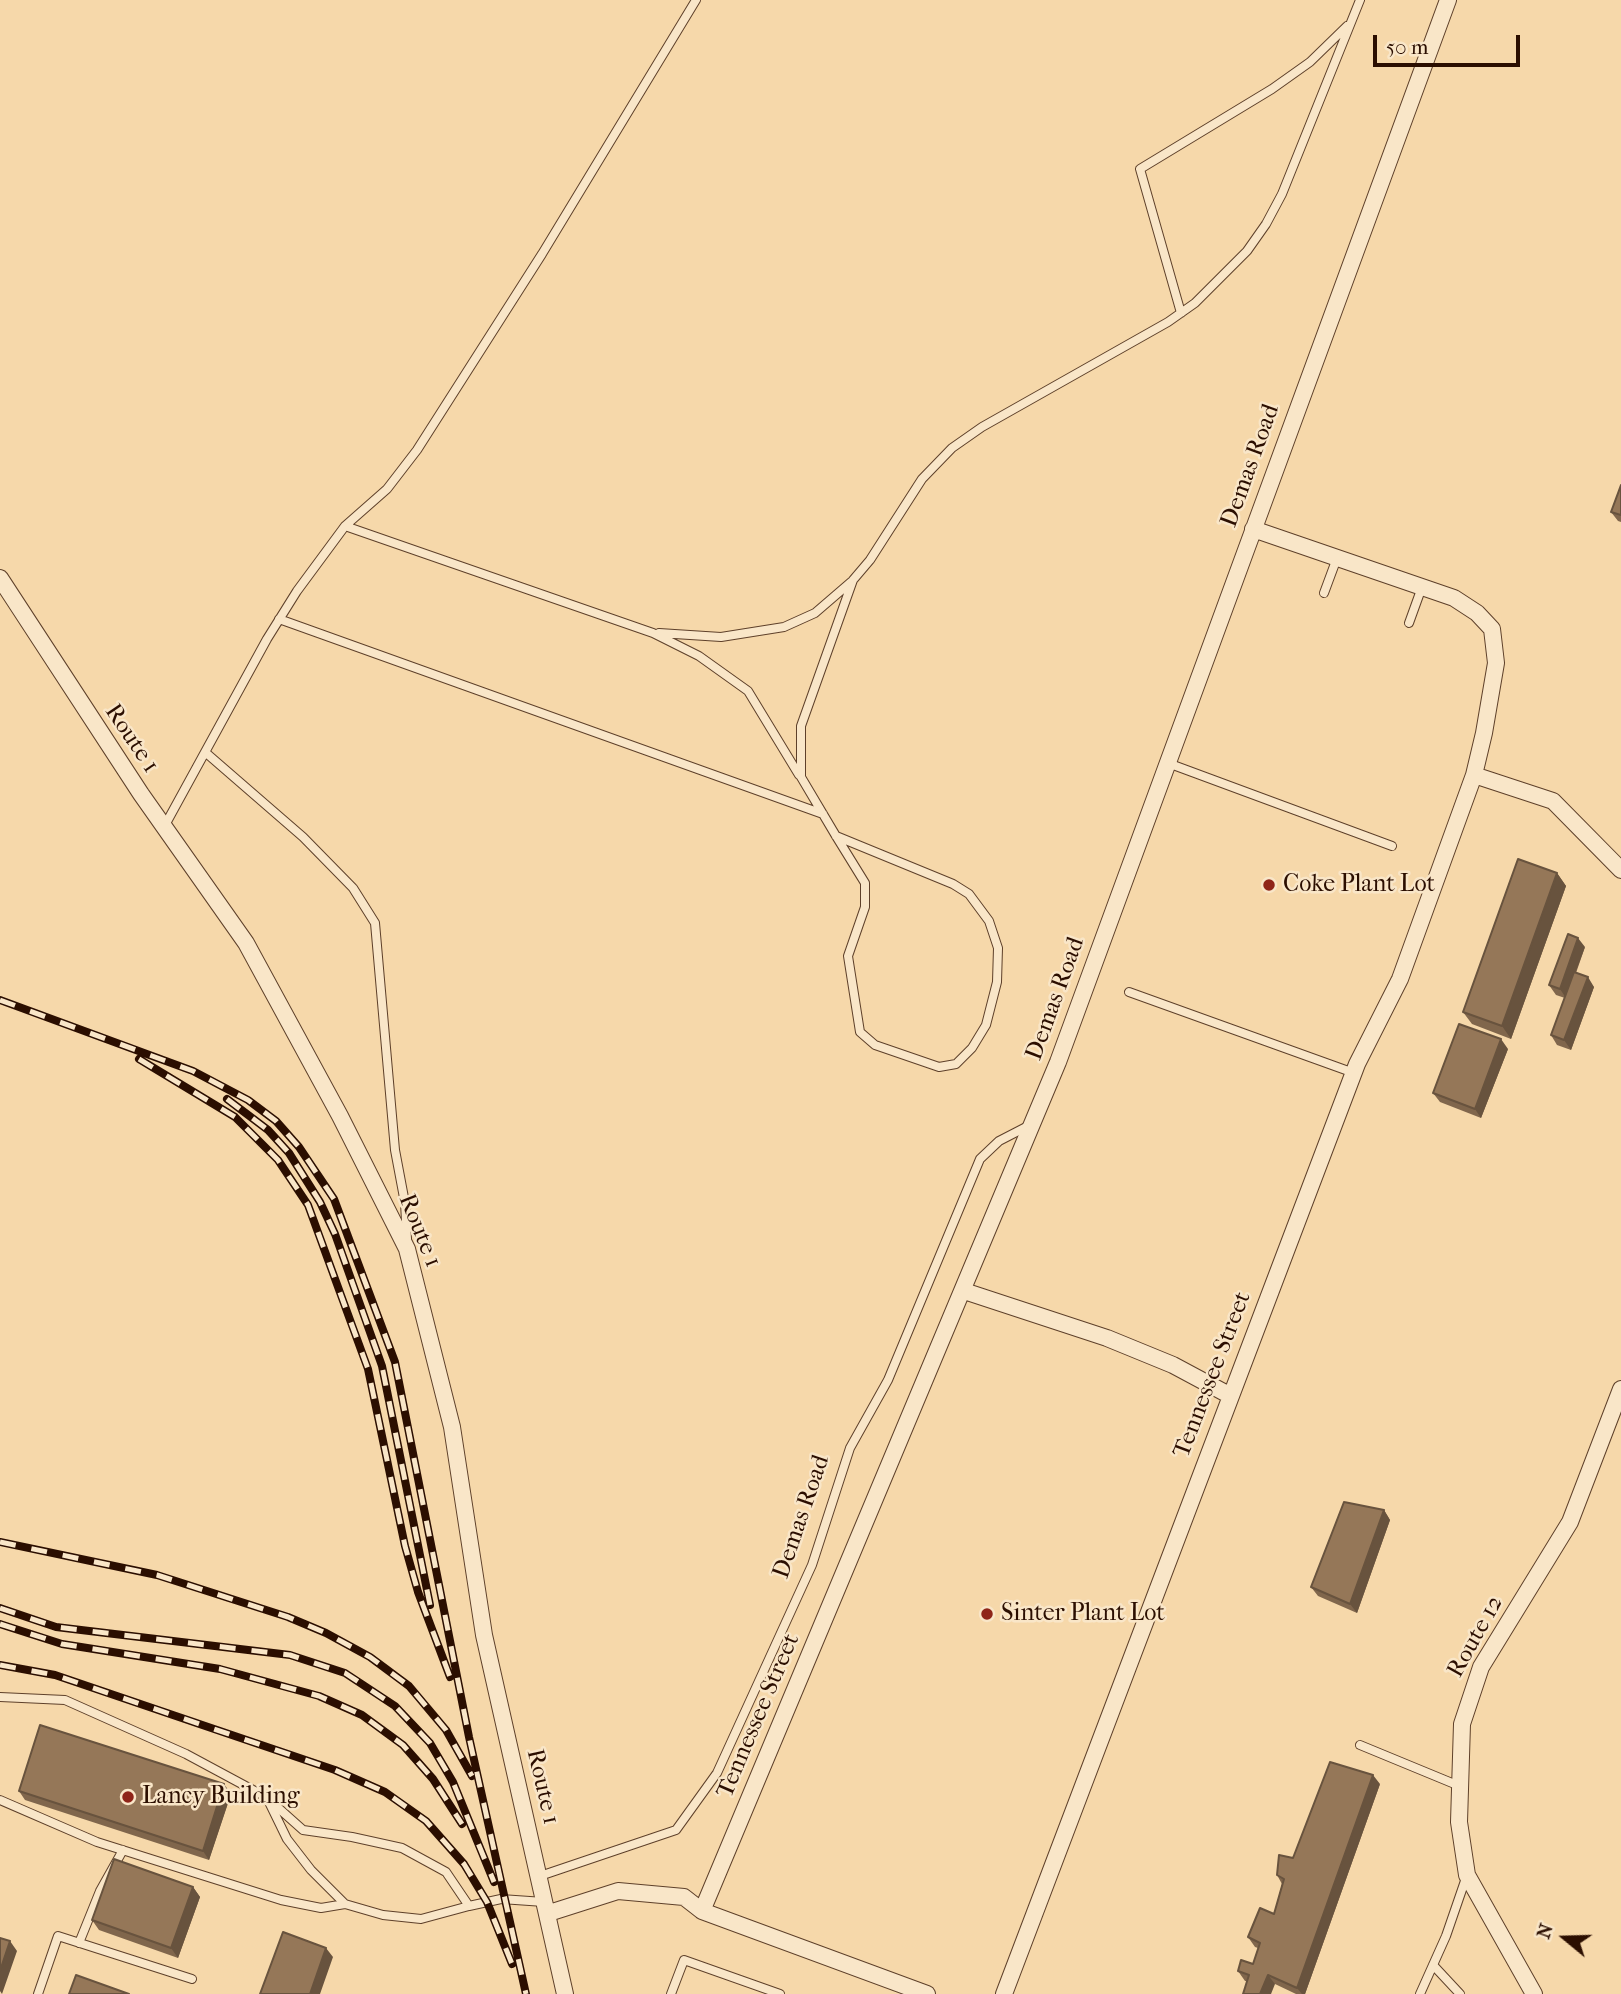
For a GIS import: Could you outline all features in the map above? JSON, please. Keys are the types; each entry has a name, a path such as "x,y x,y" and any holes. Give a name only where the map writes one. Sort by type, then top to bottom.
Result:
{"street":[{"name":"Demas Road","path":"1033,1123 1448,0"},
{"name":"Tennessee Street","path":"1004,1994 1229,1395 1354,1073 1392,998 1474,775 1496,663 1492,629 1477,612 1454,598 1253,529"},
{"name":"Route 1","path":"0,578 164,827 246,943 340,1116 407,1249 452,1427 484,1635 565,1994"},
{"path":"1474,775 1553,801 1621,870"},
{"name":"Tennessee Street","path":"702,1911 1033,1123"},
{"path":"964,1291 1107,1338 1173,1365 1229,1395"},
{"name":"Route 12","path":"1534,1994 1467,1875 1457,1785 1462,1724 1471,1691 1498,1637 1570,1522 1621,1389"},
{"path":"547,1908 618,1891 684,1897 702,1911 927,1994"}],"lane":[{"path":"164,827 279,619 345,526 387,489 417,450 542,254 696,0"},
{"path":"653,633 720,637 785,627 815,613 853,580 876,551 922,479 952,448 982,427 1181,313 1220,280 1266,224 1360,0"},
{"path":"1181,313 1140,169 1272,89 1310,62 1351,22"},
{"path":"345,526 653,633 719,668 748,691 865,883 867,894 848,956 860,1032 875,1045 939,1067 956,1064 972,1048 986,1025 998,982 998,947 989,921 969,894 953,884 836,835"},
{"path":"1324,593 1337,558"},
{"path":"801,777 801,726 853,580"},
{"path":"1409,622 1422,587"},
{"path":"279,619 823,814"},
{"path":"205,752 303,837 353,888 375,923 395,1150 405,1203 407,1249"},
{"path":"1165,762 1392,846"},
{"path":"1129,992 1354,1073"},
{"name":"Demas Road","path":"540,1875 676,1830 717,1773 813,1565 850,1448 888,1380 980,1159 999,1141 1033,1123"},
{"path":"0,1697 65,1700 186,1754 266,1797 303,1830 402,1848 446,1872 469,1906"},
{"path":"1360,1745 1457,1785"},
{"path":"266,1797 286,1839 345,1904"},
{"path":"0,1800 123,1850 281,1900 321,1908 345,1904 383,1915 421,1919 500,1899 547,1908"},
{"path":"79,1943 100,1891 123,1850"},
{"path":"1420,1994 1467,1875"},
{"path":"38,1994 58,1936 192,1979"},
{"path":"671,1994 684,1960 780,1994"},
{"path":"1433,1965 1460,1994"}],"building":[{"path":"1621,485 1621,515 1611,512"},
{"path":"1518,859 1557,873 1502,1026 1463,1012"},
{"path":"1568,934 1578,938 1560,989 1549,985"},
{"path":"1574,972 1588,977 1564,1040 1551,1035"},
{"path":"1459,1024 1501,1039 1475,1109 1433,1093"},
{"path":"1344,1502 1384,1510 1350,1604 1311,1587"},
{"name":"Lancy Building","path":"40,1725 224,1784 203,1851 19,1791"},
{"path":"1330,1762 1373,1775 1297,1988 1268,1975 1260,1994 1243,1994 1249,1975 1238,1971 1241,1960 1253,1964 1260,1943 1248,1937 1260,1908 1274,1914 1284,1879 1277,1875 1279,1855 1293,1858"},
{"path":"114,1859 193,1887 171,1948 92,1920"},
{"path":"283,1932 326,1948 310,1994 260,1994"},
{"path":"0,1938 10,1941 0,1971"},
{"path":"76,1975 129,1994 69,1994"}],"railway":[{"path":"0,1000 193,1071 248,1100 276,1121 299,1147 334,1199 395,1362 469,1737 526,1994"},
{"path":"139,1059 235,1117 278,1160 308,1205 368,1369 405,1546 418,1592 450,1677"},
{"path":"227,1099 268,1130 289,1153 320,1202 335,1234 382,1366 430,1605"},
{"path":"0,1542 157,1575 288,1617 326,1633 370,1657 409,1686 446,1730 472,1776"},
{"path":"0,1608 56,1627 290,1655 345,1673 395,1706 430,1743 453,1782 494,1882"},
{"path":"0,1624 62,1644 220,1669 319,1696 362,1715 403,1745 433,1779 462,1824"},
{"path":"0,1665 55,1675 335,1770 385,1792 426,1821 464,1864 487,1902 512,1964"}],"place":[{"name":"Coke Plant Lot","path":"1269,885"},
{"name":"Sinter Plant Lot","path":"987,1614"},
{"name":"Lancy Building","path":"128,1797"}]}
